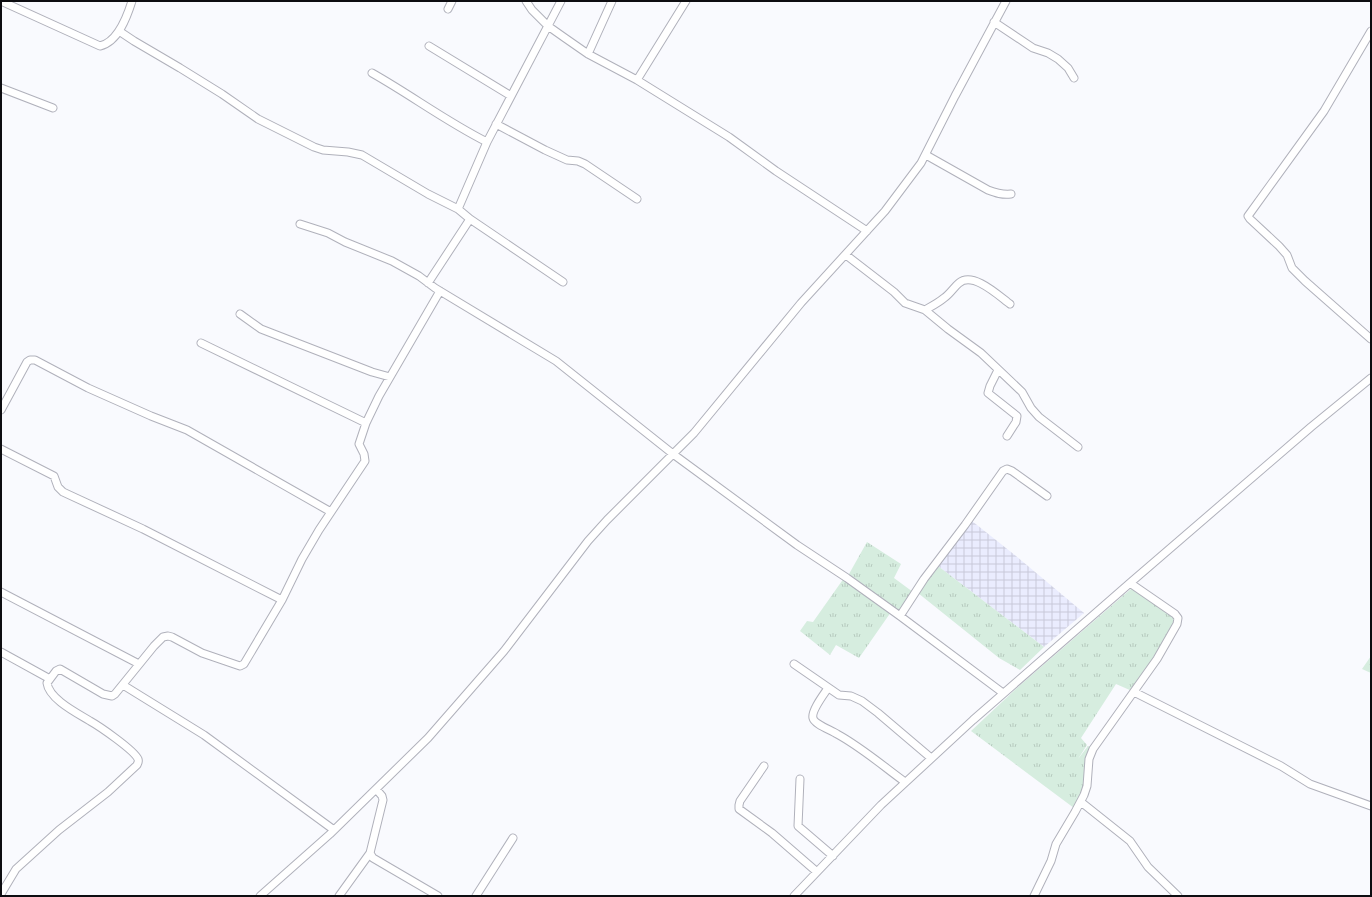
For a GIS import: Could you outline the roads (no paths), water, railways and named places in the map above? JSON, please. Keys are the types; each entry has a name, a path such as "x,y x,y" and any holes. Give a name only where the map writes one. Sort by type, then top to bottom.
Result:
{"street":[{"path":"1,1 100,46 105,45 120,31 127,17 132,1"},
{"path":"448,9 452,1"},
{"path":"526,1 532,10 548,26 588,54 636,80 729,137 776,171 867,231"},
{"path":"458,209 487,142 561,1"},
{"path":"588,54 612,1"},
{"path":"636,80 686,1"},
{"path":"260,896 334,830 428,738 504,651 588,541 673,454 711,412 800,303 867,231 906,184 926,155 1006,1"},
{"path":"994,22 1033,48 1048,53 1058,59 1068,68 1074,78"},
{"path":"120,31 222,94 258,119 314,147 323,150 348,152 362,156 428,194 458,209 470,219 563,282"},
{"path":"1371,31 1324,111 1248,216 1279,246 1286,255 1292,268 1304,280 1371,339"},
{"path":"429,46 511,96"},
{"path":"372,73 398,87 448,121 487,142"},
{"path":"1,88 53,108"},
{"path":"496,124 552,154 566,160 578,161 585,164 637,199"},
{"path":"926,155 988,190 997,194 1011,194"},
{"path":"428,283 470,219"},
{"path":"300,224 328,233 344,242 392,261 419,276 440,291 556,361 673,454 797,545 900,616 1003,692"},
{"path":"846,255 894,292 905,303 925,310 981,353 1022,392 1031,408 1039,417 1078,447"},
{"path":"925,310 944,298 963,280 974,280 982,284 1010,304"},
{"path":"1,894 16,869 59,830 108,792 137,765 138,762 137,758 126,746 91,721 67,708 48,687 47,683 57,670 60,669 110,696 114,696 161,638 168,636 202,652 240,666 244,664 282,600 302,559 365,461 366,458 359,444 366,423 390,376 440,291"},
{"path":"240,314 261,329 372,372 390,376"},
{"path":"201,343 366,423"},
{"path":"1,410 27,362 30,360 35,360 88,388 187,430 331,512"},
{"path":"998,370 988,393 1017,416 1016,422 1007,436"},
{"path":"794,896 905,782 1003,692 1311,427 1371,378"},
{"path":"1,449 54,476 58,487 63,492 143,529 282,600"},
{"path":"900,616 924,579 965,526 1003,471 1007,469 1012,471 1047,496"},
{"path":"1034,896 1051,861 1056,844 1081,802 1087,786 1089,760 1093,749 1157,658 1177,624 1178,618 1175,614 1130,583"},
{"path":"1,592 139,664"},
{"path":"1,652 50,680"},
{"path":"794,664 839,695 851,696 862,701 931,758"},
{"path":"123,685 204,735 334,830"},
{"path":"828,688 813,714 813,719 816,723 841,736 905,782"},
{"path":"1134,692 1281,766 1310,784 1371,806"},
{"path":"764,766 740,801 739,808 772,833 817,872"},
{"path":"800,779 798,826 832,856"},
{"path":"339,896 370,853 383,800 382,796 376,789"},
{"path":"1081,802 1130,841 1148,867 1178,896"},
{"path":"476,896 512,838"},
{"path":"370,853 373,858 438,896"}]}
